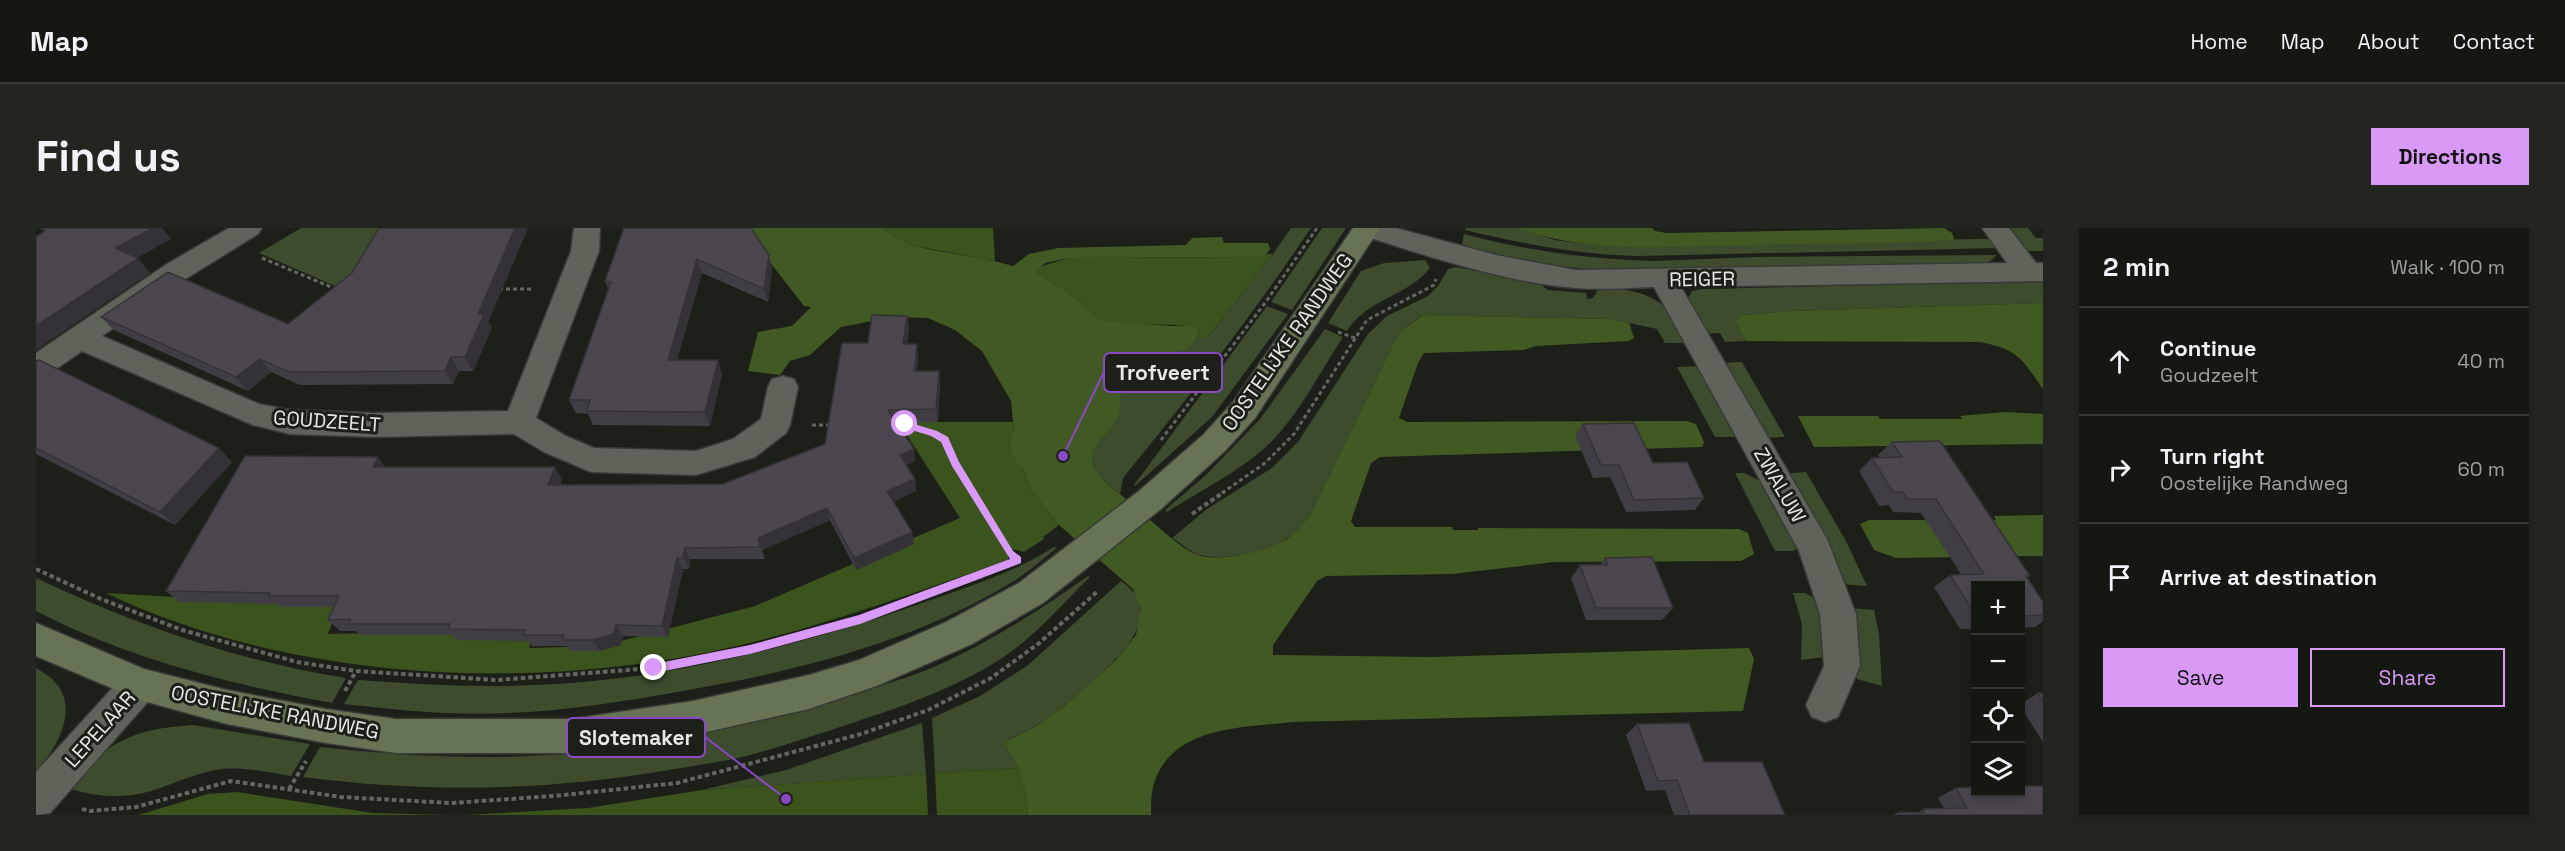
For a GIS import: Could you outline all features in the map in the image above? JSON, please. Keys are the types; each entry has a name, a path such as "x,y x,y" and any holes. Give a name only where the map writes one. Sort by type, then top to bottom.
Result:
{"street":[{"path":"36,368 177,271 249,228"},
{"path":"587,228 585,251 519,422 555,444 591,460 696,463 744,448 775,425 783,387"},
{"name":"REIGER","path":"1367,228 1445,254 1505,268 1576,279 2036,273"},
{"name":"OOSTELIJKE RANDWEG","path":"36,639 140,684 227,707 326,726 396,736 572,736 693,718 809,692 866,674 959,633 1030,593 1150,500 1214,443 1244,410 1367,228"},
{"path":"1995,228 2036,273"},
{"name":"ZWALUW","path":"1663,279 1815,549 1838,614 1842,666 1825,705"},
{"name":"GOUDZEELT","path":"79,338 253,414 290,422 374,425 519,422"},
{"name":"LEPELAAR","path":"36,800 140,684"}],"path":[{"name":"OOSTELIJKE RANDWEG","path":"1158,444 1265,303 1317,228"},
{"path":"226,242 341,291"},
{"path":"1189,516 1265,463 1294,434 1367,320 1434,285 1445,254"},
{"path":"488,289 570,289"},
{"path":"889,425 905,424 934,433 944,439 961,474 1010,554 1018,560 1009,564"},
{"path":"775,425 843,425"},
{"path":"36,569 101,599 182,630 297,662 356,671 497,680 654,668 750,650 860,620 990,572"}],"shaded area":[{"path":"301,228 385,228 349,292 259,253"},
{"path":"747,228 881,228 915,246 1013,266 1029,254 1058,248 1186,245 1192,238 1222,237 1224,243 1268,243 1270,249 1264,257 1068,258 1045,263 1037,270 1037,274 1068,292 1102,321 1170,326 1191,325 1199,331 1194,342 1186,349 1132,356 1124,362 1117,420 1095,447 1092,458 1096,471 1113,488 1181,546 1207,557 1229,557 1264,549 1294,534 1309,517 1399,332 1423,315 1610,319 1629,323 1634,338 1629,341 1536,346 1524,350 1424,353 1418,363 1399,418 1407,422 1687,421 1696,424 1704,442 1702,447 1380,457 1371,463 1351,521 1355,527 1452,527 1453,530 1478,530 1478,528 1739,529 1748,533 1754,554 1741,561 1555,562 1452,574 1326,576 1317,581 1273,645 1273,655 1431,657 1749,648 1754,659 1743,711 1292,722 1230,729 1191,741 1174,752 1161,767 1153,787 1151,815 1028,815 1025,791 1018,768 1005,745 1006,741 1036,726 1062,708 1115,661 1136,635 1141,609 1133,589 1059,525 1032,491 1023,469 1016,462 1010,445 1012,431 1014,431 1011,401 982,351 955,330 928,318 893,317 841,327 810,355 790,361 780,375 748,371 758,332 792,326 811,307 804,306 762,252"},
{"path":"881,228 993,228 995,261 915,246 899,240"},
{"path":"1291,228 1311,228 1220,355 1123,478 1120,494 1098,474 1092,458 1098,442 1117,420 1125,361 1143,354 1180,350 1197,337 1209,336"},
{"path":"1322,228 1346,228 1292,310 1271,302"},
{"path":"1465,228 1518,228 1555,240 1585,244 1669,246 1997,239 1998,248 1637,256 1550,248 1486,235 1465,230"},
{"path":"1518,228 1652,228 1655,231 1667,233 1944,228 1952,233 1954,238 1953,240 1903,242 1634,247 1574,242 1546,237"},
{"path":"2005,228 2028,228 2036,238 2043,238 2043,251 2028,251"},
{"path":"1464,234 1558,253 1654,261 1756,257 1997,255 1989,262 1978,264 1592,270 1514,260 1465,248 1462,244"},
{"path":"1273,254 1208,337 1197,337 1199,331 1183,325 1113,324 1102,321 1068,292 1036,274 1039,267 1068,258 1259,257"},
{"path":"1425,260 1430,268 1421,278 1366,311 1347,331 1328,323 1361,271 1384,263"},
{"path":"1456,267 1539,283 1548,290 1586,293 1587,299 1593,298 1599,288 1628,290 1644,295 1660,303 1670,312 1687,343 1665,343 1657,329 1610,319 1422,315 1399,332 1309,517 1299,529 1288,538 1265,549 1223,557 1197,554 1172,538 1207,509 1272,468 1298,442 1368,334 1387,316 1428,296 1438,286 1448,269"},
{"path":"2043,281 2043,303 1791,311 1744,315 1735,321 1746,341 1725,342 1720,333 1705,334 1686,302 1692,291 1702,289"},
{"path":"2043,303 2043,389 2018,357 2003,348 1980,342 1746,341 1735,321 1743,315 1791,311"},
{"path":"1267,306 1288,314 1212,417 1135,486 1134,485"},
{"path":"1325,329 1343,337 1280,432 1259,453 1167,512 1165,510 1207,474 1260,419"},
{"path":"1742,362 1785,437 1762,438 1720,363"},
{"path":"1700,366 1739,437 1715,437 1677,367"},
{"path":"2005,412 2043,414 2043,444 1814,447 1798,416 1959,416"},
{"path":"910,422 1013,422 1016,462 1023,469 1032,491 1059,525 1043,537 1044,539 1024,552 1012,549 967,480 948,441 938,432"},
{"path":"909,428 939,439 1008,553 1008,560 825,622 714,651 640,664 562,671 484,673 405,670 326,660 250,644 176,622 106,593 175,597 342,597 328,634 535,630 529,648 602,646 755,606 960,518 903,429"},
{"path":"1806,472 1846,541 1867,586 1840,584 1783,474"},
{"path":"1735,473 1744,473 1765,483 1800,547 1793,551 1775,551"},
{"path":"2043,515 2043,556 1896,558 1874,550 1860,524 1869,520 1996,520 1994,516"},
{"path":"1054,547 1057,548 1017,579 940,620 856,651 770,674 640,698 530,712 447,713 344,704 358,680 469,686 535,685 630,677 724,660 817,637 908,608 1001,574"},
{"path":"1088,576 1090,577 1035,632 1011,652 963,680 868,718 750,755 624,777 532,786 395,786 303,777 320,747 383,753 479,757 574,753 641,745 707,733 772,717 899,680 936,666 1014,625"},
{"path":"36,578 111,611 188,639 266,662 346,678 332,703 181,668 107,643 36,611"},
{"path":"1121,581 1135,594 1141,608 1139,623 1133,637 1110,665 1062,708 1042,722 1006,741 1005,745 1018,768 935,773 932,718 980,696 1027,666"},
{"path":"1793,593 1805,593 1820,601 1824,657 1801,660 1802,624"},
{"path":"1849,608 1874,610 1879,634 1882,686 1857,679 1851,672"},
{"path":"36,668 55,682 62,693 65,717 57,741 36,772"},
{"path":"922,723 926,774 702,790 786,770"},
{"path":"193,725 310,744 291,776 248,769 222,769 195,775 141,794 120,796 99,795 68,788 96,759 123,740 154,730"},
{"path":"1018,768 1025,791 1028,815 937,815 935,773"},
{"path":"926,774 928,815 466,815 588,808 702,790"},
{"path":"237,792 373,813 452,815 138,815 208,794"}],"pier":[{"path":"1877,413 1958,413 1962,419 1880,419"}],"building":[{"path":"41,228 153,228 115,248 138,258 36,326 36,237 45,231"},
{"path":"379,228 515,228 478,314 484,314 465,357 451,357 445,371 289,372 260,359 236,377 101,317 168,272 288,324 352,273"},
{"path":"624,228 751,228 769,255 764,289 697,259 668,360 718,360 705,412 587,411 590,400 569,400 611,282 605,281"},
{"path":"872,315 907,316 903,344 917,344 914,371 939,371 936,409 888,410 914,449 900,455 915,479 887,491 912,532 854,558 827,508 758,538 760,547 685,548 683,558 677,558 662,626 616,625 614,634 592,640 563,640 564,635 523,635 525,630 448,629 450,624 349,624 351,619 328,620 339,596 268,596 270,593 166,591 245,456 378,457 373,467 555,467 548,485 723,484 825,444 842,343 868,343"},
{"path":"39,360 219,448 160,512 36,448 36,361"},
{"path":"1634,423 1653,463 1687,462 1704,498 1634,500 1619,465 1601,465 1583,424"},
{"path":"1940,441 2030,576 2026,576 2043,602 2043,615 2025,616 2025,581 1971,581 1971,608 1950,575 1984,574 1936,499 1907,499 1903,492 1893,492 1872,458 1902,457 1892,442"},
{"path":"1652,557 1673,608 1596,608 1580,565 1608,565 1605,558"},
{"path":"1689,723 1704,762 1762,762 1785,815 1690,815 1677,780 1658,781 1637,724"},
{"path":"2025,786 2043,786 2043,815 1900,815 1899,812 1924,813 1924,809 1967,808 1956,788 1971,787 1971,797 2025,797"}],"place":[{"name":"Trofveert","path":"1063,456"},
{"name":"Slotemaker","path":"786,799"}],"route":[{"path":"654,668 750,650 860,620 981,576 1018,560 1010,554 955,464 944,439 934,433 905,424"}]}
